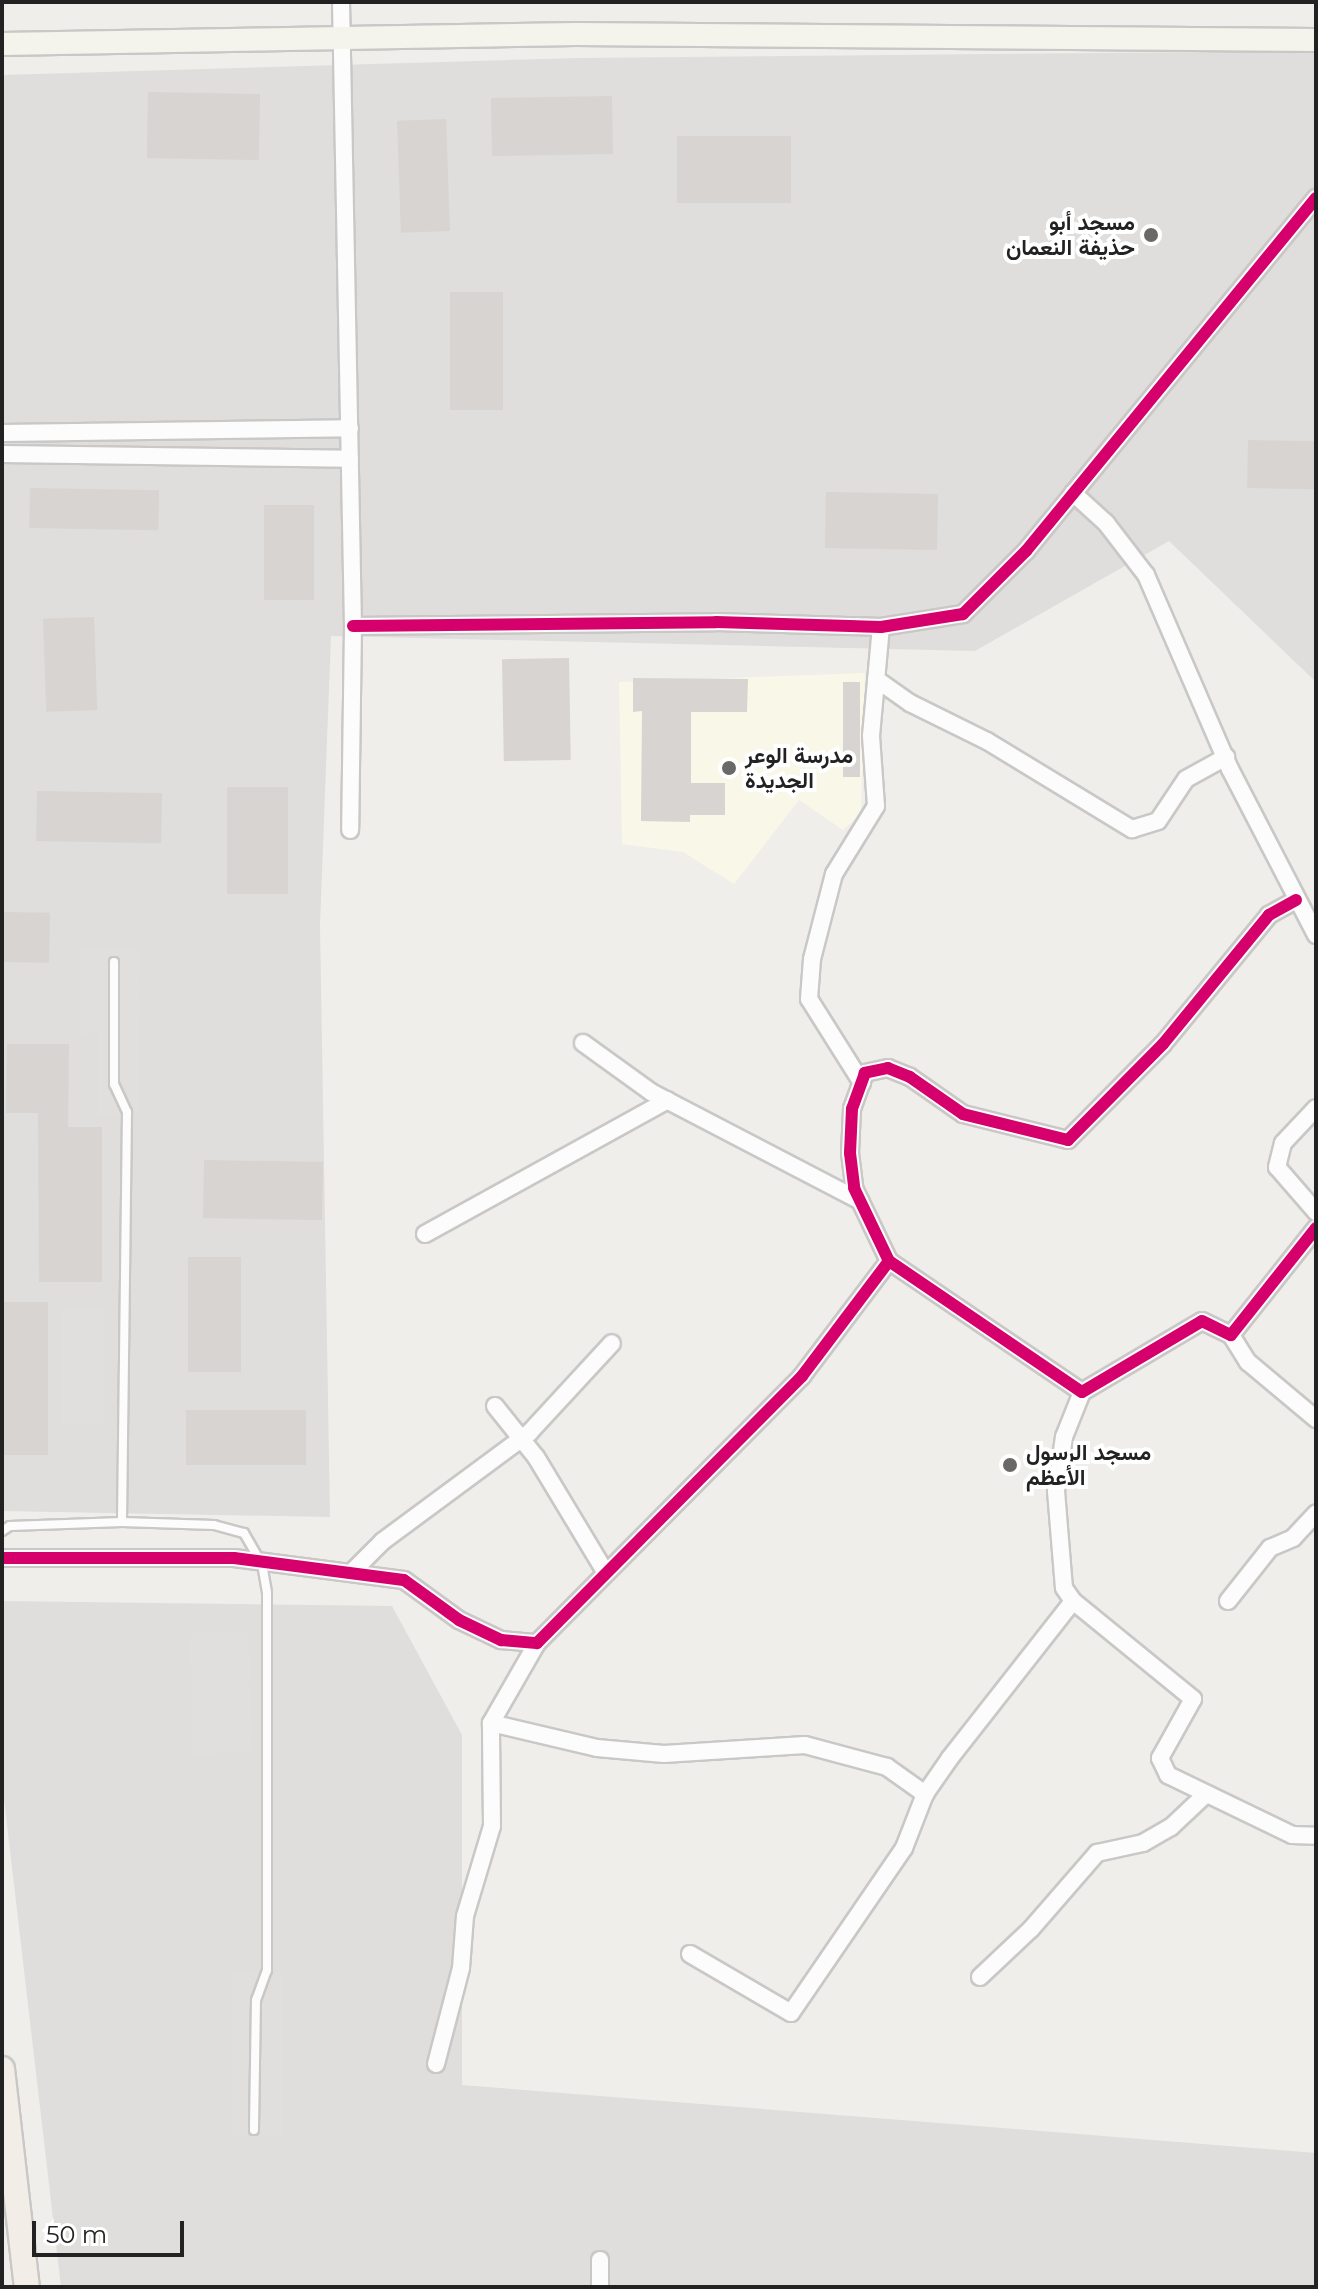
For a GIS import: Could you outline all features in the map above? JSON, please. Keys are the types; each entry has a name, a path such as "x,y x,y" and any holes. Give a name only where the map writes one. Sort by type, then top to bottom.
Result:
{"main road":[{"path":"2,44 343,41 576,34 1316,40"},
{"path":"2,2069 27,2287"}],"street":[{"path":"341,2 353,626 350,830"},
{"path":"353,626 716,622 881,627 963,614 1026,551 1316,198"},
{"path":"2,433 350,428"},
{"path":"2,454 350,459"},
{"path":"1073,493 1106,523 1146,575 1226,757 1316,935"},
{"path":"862,1083 809,999 812,959 834,874 876,806 871,736 881,627"},
{"path":"876,679 910,703 987,741 1132,829 1158,821 1186,779 1226,757"},
{"path":"1082,1392 889,1261 860,1201 850,1153 852,1109 865,1073 888,1068 910,1077 963,1114 1068,1140 1163,1044 1269,915 1296,900"},
{"path":"583,1043 668,1100 860,1201"},
{"path":"425,1234 668,1100"},
{"path":"1316,1108 1283,1143 1277,1167 1316,1212"},
{"path":"1231,1335 1316,1228"},
{"path":"436,2064 461,1968 465,1916 492,1826 491,1723 537,1643 802,1376 889,1261"},
{"path":"1316,1419 1248,1362 1231,1335 1202,1321 1082,1392 1064,1437 1056,1491 1063,1576 1073,1601 1193,1699 1160,1758 1168,1775 1292,1835 1316,1836"},
{"path":"351,1573 404,1525 520,1439 612,1343"},
{"path":"495,1406 536,1457 606,1573"},
{"path":"1228,1601 1270,1548 1293,1538 1316,1513"},
{"path":"2,1558 234,1558 404,1580 459,1620 501,1640 537,1643"},
{"path":"690,1954 791,2013 904,1848 925,1794 1073,1601"},
{"path":"491,1723 597,1748 664,1754 805,1745 887,1767 925,1794"},
{"path":"980,1977 1031,1929 1076,1871 1097,1853 1143,1843 1171,1827 1206,1794"},
{"path":"600,2260 600,2287"}],"lane":[{"path":"114,962 114,1084 127,1112 122,1522"},
{"path":"2,1531 10,1526 122,1522 229,1529 244,1533 262,1564 267,1593 267,1970 256,2000 254,2130"}],"shaded area":[{"path":"1316,51 1316,682 1169,541 975,651 331,636 320,925 330,1517 2,1511 2,75 577,58"},
{"path":"865,673 861,814 843,830 799,800 734,884 683,852 622,844 619,682"},
{"path":"81,948 139,948 138,1115 98,1116 98,1033 79,1034"},
{"path":"62,1307 105,1307 105,1425 62,1425"},
{"path":"2,1601 392,1606 462,1735 462,2085 1316,2153 1316,2287 61,2287 2,1782"},
{"path":"249,1631 251,1753 192,1754 190,1632"},
{"path":"233,1972 282,1972 282,2137 233,2137"}],"building":[{"path":"148,92 260,94 259,160 147,158"},
{"path":"612,96 613,154 492,156 491,98"},
{"path":"446,119 450,231 401,233 397,121"},
{"path":"677,136 791,136 791,203 677,203"},
{"path":"450,292 503,292 503,410 450,410"},
{"path":"1248,440 1316,441 1315,489 1247,488"},
{"path":"30,488 159,490 158,530 29,528"},
{"path":"826,492 938,494 937,550 825,548"},
{"path":"264,505 314,505 314,600 264,600"},
{"path":"94,617 97,710 46,712 43,619"},
{"path":"569,658 571,760 504,761 502,659"},
{"path":"633,678 748,679 747,712 691,712 691,783 725,783 725,815 690,815 690,822 641,821 642,711 633,712"},
{"path":"843,682 860,682 860,777 843,777"},
{"path":"227,787 288,787 288,894 227,894"},
{"path":"37,791 162,793 161,843 36,841"},
{"path":"2,912 50,913 49,963 2,962"},
{"path":"7,1044 69,1044 68,1127 102,1127 102,1282 39,1282 38,1113 6,1113"},
{"path":"204,1160 323,1162 322,1220 203,1218"},
{"path":"188,1257 241,1257 241,1372 188,1372"},
{"path":"2,1302 48,1302 48,1455 2,1455"},
{"path":"186,1410 306,1410 306,1465 186,1465"}],"cycle path":[{"path":"353,626 716,622 881,627 963,614 1026,551 1316,198"},
{"path":"1296,900 1269,915 1163,1044 1068,1140 963,1114 910,1077 888,1068 865,1073 852,1109 850,1153 854,1188 889,1261 1082,1392 1202,1321 1231,1335 1316,1228"},
{"path":"2,1558 234,1558 404,1580 459,1620 501,1640 537,1643 802,1376 889,1261"}],"place":[{"name":"مسجد أبو حذيفة النعمان","path":"1151,235"},
{"name":"مدرسة الوعر الجديدة","path":"729,768"},
{"name":"مسجد الرسول الأعظم","path":"1010,1465"}]}
